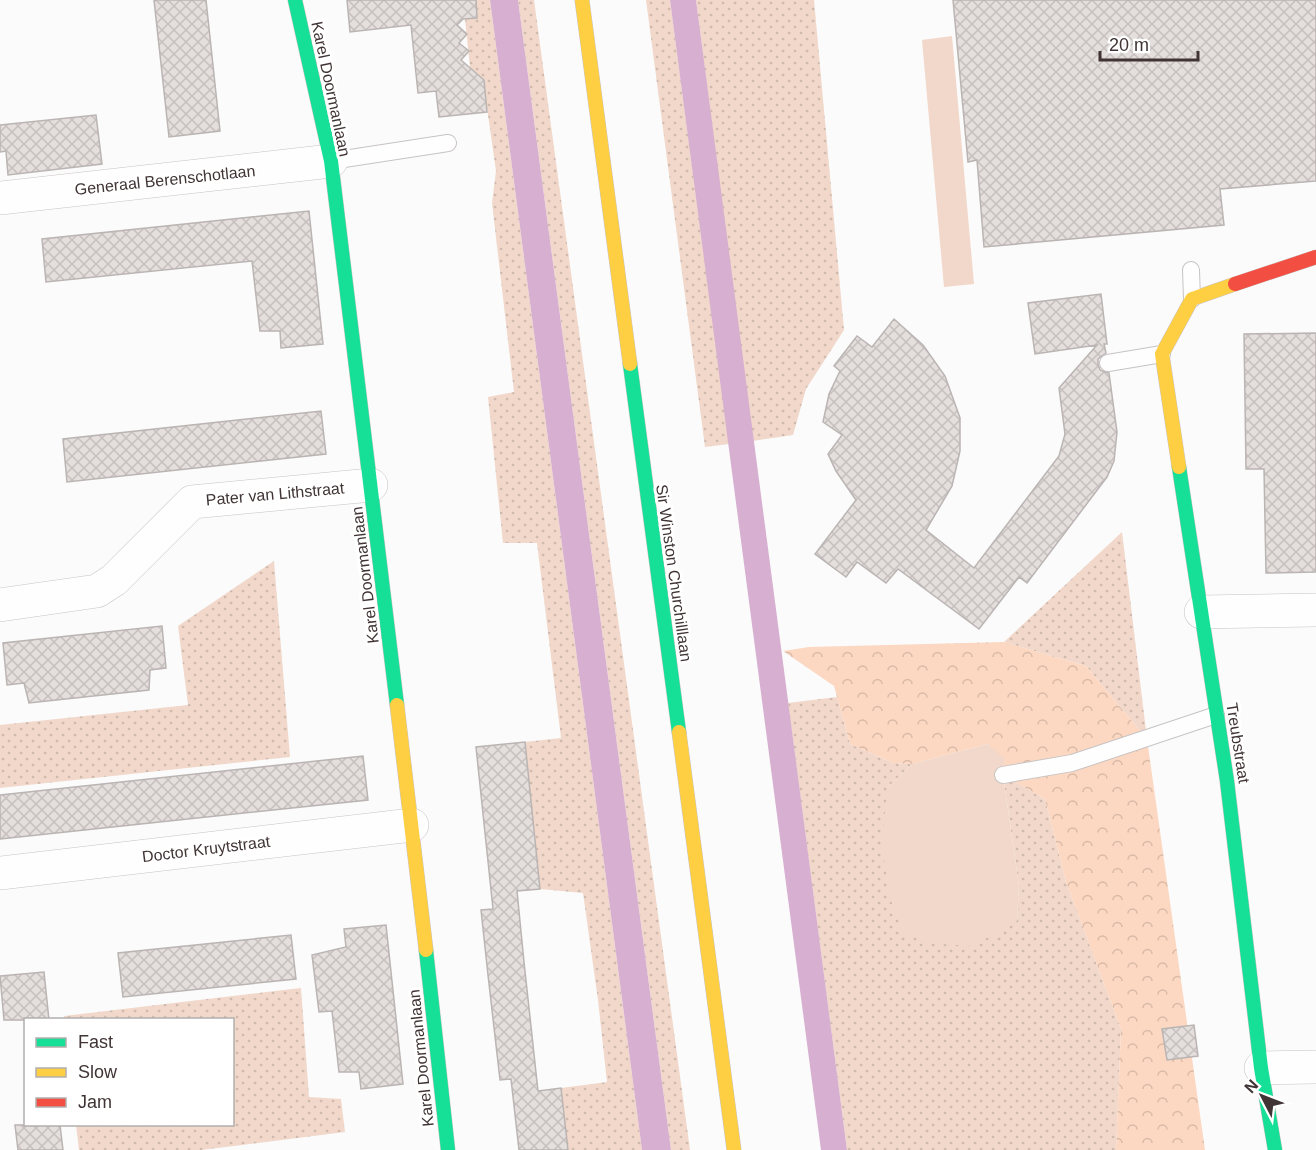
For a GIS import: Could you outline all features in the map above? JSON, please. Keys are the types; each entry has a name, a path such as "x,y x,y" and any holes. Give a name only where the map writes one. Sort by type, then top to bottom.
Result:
{"street":[{"name":"Karel Doormanlaan","path":"295,0 331,161 412,825 448,1150"},
{"name":"Sir Winston Churchilllaan","path":"582,0 734,1150"},
{"name":"Generaal Berenschotlaan","path":"0,198 331,161"},
{"path":"1164,348 1192,299 1316,257"},
{"name":"Treubstraat","path":"1164,348 1227,781 1261,1068 1275,1150"},
{"name":"Pater van Lithstraat","path":"0,605 97,591 114,580 192,502 371,485"},
{"path":"1201,612 1316,610"},
{"name":"Doctor Kruytstraat","path":"0,873 412,825"},
{"path":"1261,1068 1316,1067"}],"lane":[{"path":"331,161 448,143"},
{"path":"1191,270 1192,299"},
{"path":"1108,363 1164,348"},
{"path":"1004,775 1072,763 1216,715"}],"shaded area":[{"path":"463,0 490,0 642,1150 568,1150 561,1088 607,1082 583,893 540,889 525,742 561,738 537,543 503,543 488,397 514,392 492,203 496,171 484,87 472,87"},
{"path":"490,0 518,0 671,1150 642,1150"},
{"path":"518,0 534,0 690,1150 671,1150"},
{"path":"646,0 670,0 729,444 705,447"},
{"path":"670,0 696,0 847,1150 821,1150"},
{"path":"696,0 814,0 844,330 806,389 793,435 752,441"},
{"path":"952,36 974,284 944,287 922,40"},
{"path":"1122,532 1147,739 1086,666 1004,642"},
{"path":"274,561 290,757 0,788 0,725 188,705 178,626"},
{"path":"837,697 850,744 893,763 912,764 887,788 1017,921 1019,886 1003,775 1045,799 1066,882 1121,1029 1116,1150 847,1150 788,703"},
{"path":"988,744 1004,758 1003,775 1019,886 1017,921 972,946 926,943 903,932 890,898 882,846 887,788 912,764"},
{"path":"301,988 309,1097 341,1099 345,1132 201,1150 79,1150 76,1126 234,1126 234,1018 64,1018 64,1016"}],"green space":[{"path":"1004,642 1086,666 1147,739 1205,1150 1116,1150 1121,1029 1066,882 1045,799 1003,775 988,744 912,764 893,763 850,744 834,686 783,651 809,647"}],"building":[{"path":"154,0 206,0 220,131 169,137"},
{"path":"347,0 476,0 477,18 463,19 457,25 467,34 459,43 469,51 461,60 484,80 487,112 439,117 436,91 418,93 411,25 350,32"},
{"path":"953,0 1316,0 1316,181 1220,189 1224,225 984,247 977,160 968,162"},
{"path":"96,115 102,164 8,175 6,151 0,152 0,125"},
{"path":"309,211 323,344 281,348 280,331 260,331 252,261 46,282 42,239"},
{"path":"1101,294 1107,344 1104,344 1106,353 1098,359 1098,364 1100,370 1109,373 1117,432 1114,461 1107,477 1027,583 1019,577 979,629 898,569 886,583 857,562 846,577 815,554 856,500 836,471 828,454 842,435 823,422 829,394 840,371 834,366 857,336 872,347 894,319 923,345 945,376 960,418 960,451 952,486 926,530 974,568 1059,456 1065,434 1059,388 1097,345 1035,354 1028,303"},
{"path":"1316,333 1316,572 1266,573 1264,469 1246,469 1244,334"},
{"path":"321,411 326,454 67,482 63,439"},
{"path":"162,626 166,668 150,670 149,690 29,703 24,683 7,685 3,643"},
{"path":"525,742 540,889 517,891 524,962 538,1091 561,1088 568,1150 519,1150 511,1079 500,1080 481,910 493,909 476,747"},
{"path":"363,756 368,800 0,839 0,795"},
{"path":"386,925 403,1084 361,1089 359,1072 339,1072 332,1011 319,1012 312,955 346,947 344,929"},
{"path":"291,935 296,979 123,997 118,953"},
{"path":"44,972 49,1018 4,1020 0,976"},
{"path":"1194,1025 1198,1056 1167,1060 1162,1029"},
{"path":"15,1125 60,1126 63,1150 18,1150"}],"traffic: fast":[{"path":"295,0 331,161 397,705"},
{"path":"630,364 679,732"},
{"path":"1179,467 1227,781 1261,1068 1275,1150"},
{"path":"426,950 448,1150"}],"traffic: slow":[{"path":"582,0 630,364"},
{"path":"1179,467 1162,354 1192,299 1235,284"},
{"path":"397,705 426,950"},
{"path":"679,732 734,1150"}],"traffic: jam":[{"path":"1235,284 1316,257"}]}
